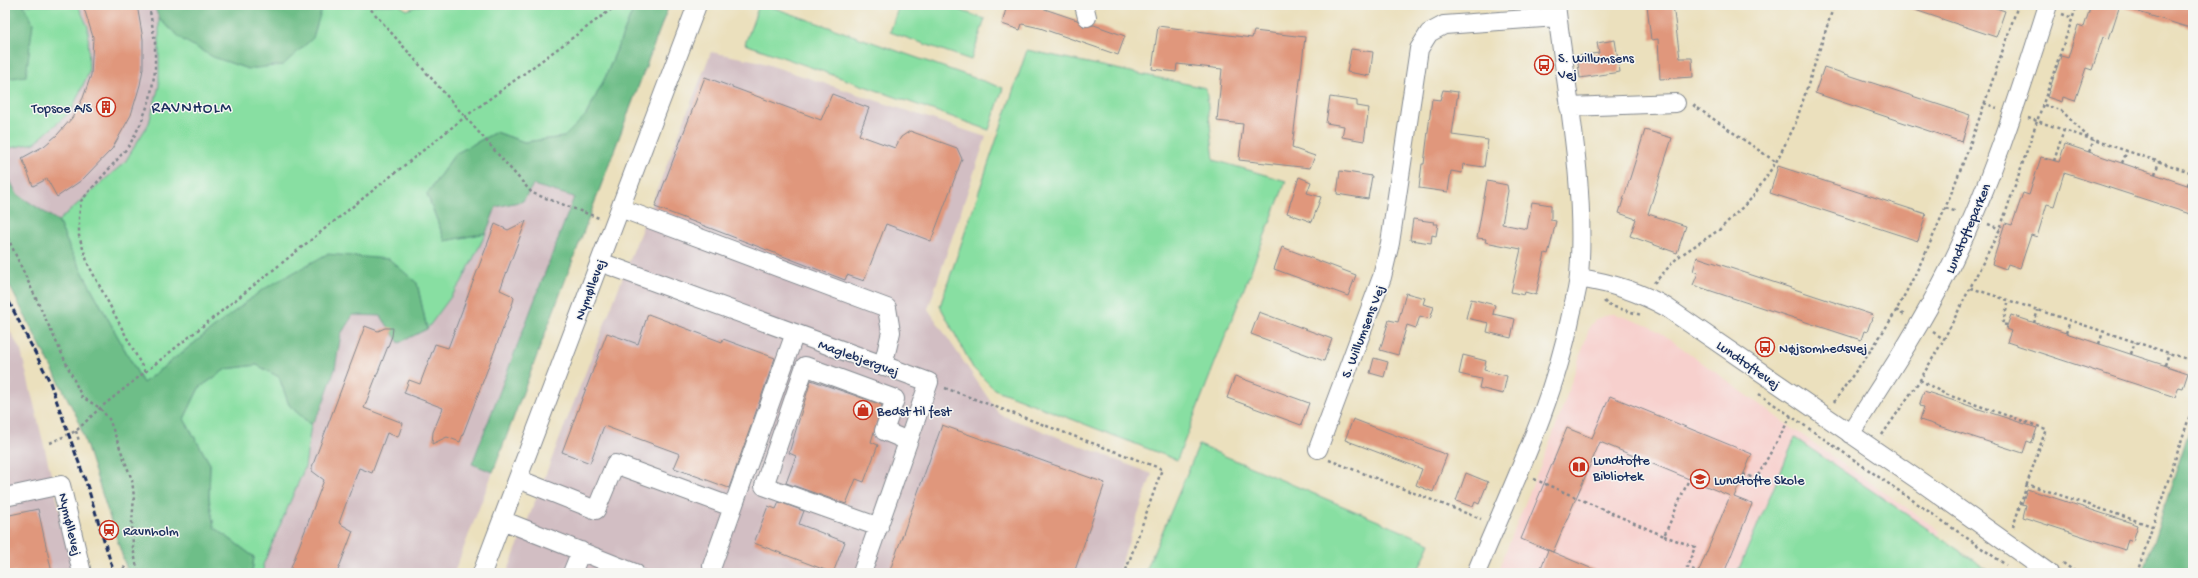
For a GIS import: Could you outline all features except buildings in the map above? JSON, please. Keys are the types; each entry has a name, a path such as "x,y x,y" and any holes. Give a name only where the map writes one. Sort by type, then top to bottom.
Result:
{"street":[{"name":"Nymøllevej","path":"482,573 697,5"},
{"name":"Lundtofteparken","path":"1850,434 1920,324 1954,259 1972,218 2013,113 2048,5"},
{"path":"1476,573 1536,434 1565,346 1579,278 1581,236 1580,202 1556,11"},
{"name":"S. Willumsens Vej","path":"1318,449 1382,277 1390,243 1419,49 1429,33 1444,25 1556,11"},
{"path":"1569,107 1676,103"},
{"path":"617,216 887,308 891,332 883,366"},
{"name":"Maglebjergvej","path":"600,262 929,382"},
{"name":"Lundtoftevej","path":"1579,278 1607,282 1644,294 1689,322 2049,573"},
{"path":"712,566 795,333"},
{"path":"878,527 764,486 806,366 895,399 884,431 908,441"},
{"path":"862,573 929,382"},
{"path":"518,479 596,510 615,464 732,507"},
{"name":"Nymøllevej","path":"5,497 61,485 82,573"},
{"path":"502,520 635,573"},
{"path":"572,573 581,552"}],"path":[{"path":"145,372 88,264 79,236 79,217 81,201 129,146 141,123 150,99 155,71 155,42 149,5"},
{"path":"367,5 532,193 617,216"},
{"path":"50,443 76,431 100,408 465,117 617,5"},
{"path":"1644,294 1663,272 1678,258 1719,230 1752,198 1776,162 1796,125 1834,5"},
{"path":"1813,431 1896,310 1921,264 1946,208 2018,5"},
{"path":"1861,465 1920,380 1971,288 2000,229 2044,106 2077,5"},
{"path":"1676,103 1680,96 1711,119 1776,162"},
{"path":"2044,106 2062,110 2088,138"},
{"path":"2038,121 2192,172 2188,185"},
{"path":"2054,161 2064,130"},
{"path":"2089,152 2094,140"},
{"path":"2122,163 2127,151"},
{"path":"2155,174 2159,161"},
{"path":"5,232 82,397 100,408 109,419 132,480 134,497 132,522 133,548 138,573"},
{"path":"1971,288 2193,361"},
{"path":"1602,299 1608,305 1644,316"},
{"path":"2007,325 2002,324 2009,301"},
{"path":"2034,323 2038,310"},
{"path":"2066,333 2070,320"},
{"path":"2099,344 2103,332"},
{"path":"2131,354 2135,342"},
{"path":"2165,365 2169,353"},
{"path":"1920,380 1945,394 2046,429 2008,545"},
{"path":"929,382 1162,470 1124,573"},
{"path":"1753,389 2011,569"},
{"path":"1744,474 1756,479 1800,400"},
{"path":"2137,573 2193,406"},
{"path":"76,431 79,441"},
{"path":"1318,449 1320,456 1496,525"},
{"path":"1518,473 1664,536 1695,547 1687,567 1699,572"},
{"path":"1664,536 1689,479"},
{"path":"2027,484 2152,526"},
{"path":"123,567 132,573"}],"shaded area":[{"name":"Topsoe A/S","path":"78,5 154,5 159,19 159,86 149,123 125,162 58,221 17,194 5,171 5,149 35,143 71,111 89,72 88,27"},
{"path":"711,52 757,61 986,137 928,309 999,414 1152,474 1118,573 507,573"},
{"path":"533,185 574,196 472,464 493,472 454,573 264,573 263,565 305,467 311,425 321,409 335,369 341,334 353,315 381,316 399,343 426,329 461,283 496,207 523,201"},
{"name":"Lundtofte Skole","path":"1609,314 1615,314 1649,326 1663,334 1789,426 1940,531 1921,573 1497,573 1557,424 1590,326 1595,320"},
{"path":"5,322 21,351 75,573 5,573"}],"green space":[{"path":"5,5 78,5 88,27 89,72 71,111 35,143 5,149"},
{"path":"5,5 24,5 33,23 26,76 5,79"},
{"path":"154,5 321,5 322,8 313,38 283,65 248,69 213,57 183,40 159,19"},
{"path":"321,5 399,5 407,10 421,5 635,5 605,78 586,115 564,137 524,142 496,132 455,154 427,194 445,241 486,233 461,283 427,329 417,283 262,290 143,383 71,251 58,221 125,162 149,123 159,86 159,19 191,43 211,55 248,69 322,8"},
{"path":"635,5 669,5 493,472 472,464 574,197 533,185 523,201 496,207 486,233 445,241 427,194 455,154 496,132 524,142 564,137 586,115 605,78"},
{"path":"759,5 766,5 1003,88 989,130 745,44"},
{"path":"899,5 945,5 985,19 971,60 890,32"},
{"path":"1027,50 1206,88 1214,160 1286,181 1177,460 994,389 973,368 940,306"},
{"path":"5,171 17,194 58,221 71,251 143,383 262,290 327,254 389,259 417,283 427,329 399,343 381,316 353,315 341,334 335,369 321,409 311,425 289,405 279,377 257,365 226,369 199,388 184,419 210,464 209,498 214,527 254,557 252,573 128,573 77,417 5,277"},
{"path":"257,365 279,377 289,405 311,425 305,467 263,565 264,573 252,573 254,557 214,527 209,498 210,464 184,419 199,388 226,369"},
{"path":"2193,419 2193,573 2143,573"},
{"path":"1795,438 1992,573 1737,573"},
{"path":"1199,445 1430,543 1417,573 1145,573"}],"railway":[{"path":"5,294 49,380 88,488 114,573"}],"place":[{"name":"S. Willumsens Vej","path":"1544,65"},
{"name":"Topsoe A/S","path":"106,107"},
{"name":"Nøjsomhedsvej","path":"1765,347"},
{"name":"Bedst til fest","path":"863,410"},
{"name":"Lundtofte Bibliotek","path":"1579,467"},
{"name":"Lundtofte Skole","path":"1700,479"},
{"name":"Ravnholm","path":"109,530"}],"district":[{"name":"RAVNHOLM","path":"192,106"}]}
